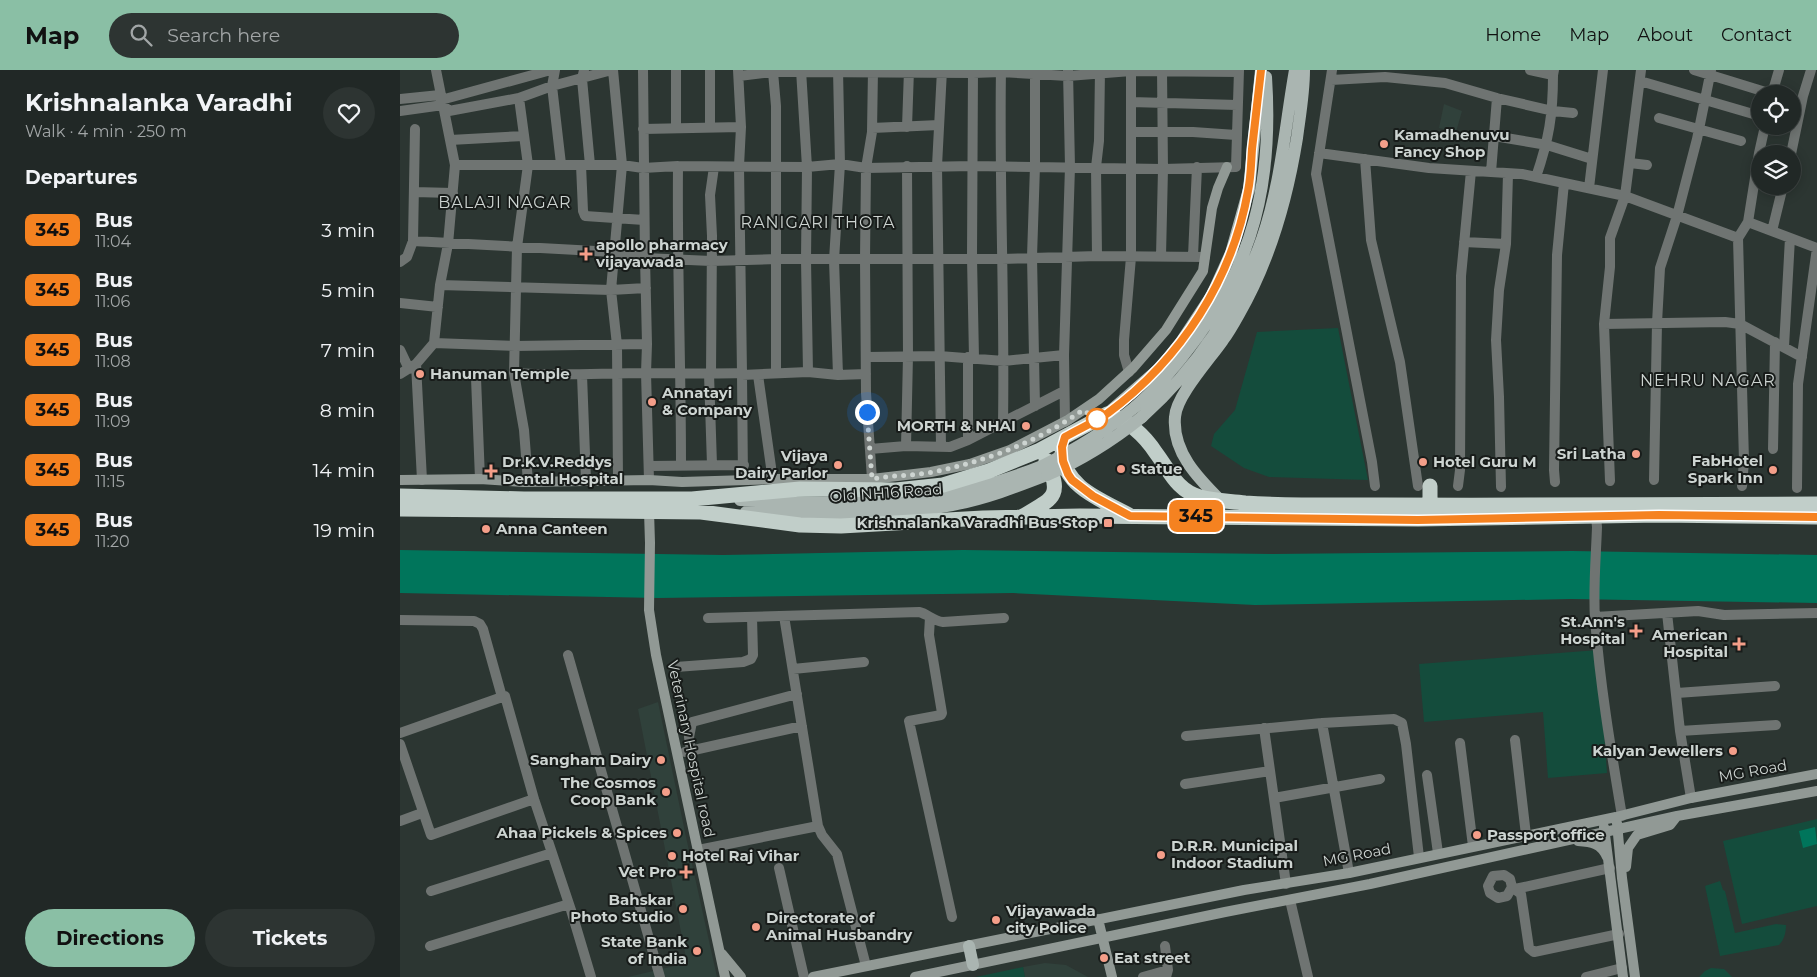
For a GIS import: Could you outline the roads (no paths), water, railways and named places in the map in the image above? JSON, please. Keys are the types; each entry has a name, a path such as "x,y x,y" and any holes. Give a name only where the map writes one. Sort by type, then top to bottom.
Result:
{"highway":[{"path":"400,510 649,504 800,489 896,490 944,484 989,471 1043,464 1065,430 1107,414 1116,416 1140,434 1150,444 1182,488 1201,498 1220,501 1270,505 1660,510 1817,516"},
{"path":"1065,430 1062,447 1063,461 1072,480 1093,496 1130,516"},
{"path":"1023,516 1046,503 1054,493 1056,485 1054,477 1045,459 1043,464"},
{"path":"1424,486 1430,506"},
{"path":"400,496 649,504 808,526 841,526 1023,516 1198,516 1596,522 1660,510 1817,504"},
{"path":"1198,516 1201,498"}],"main road":[{"path":"1107,414 1161,367 1181,342 1212,295 1231,253 1249,189 1261,70"},
{"name":"Old NH16 Road","path":"701,512 872,513 923,510 979,499 1008,490 1043,464 1073,464 1102,447 1138,412 1209,323 1229,287 1244,254 1253,230 1260,201 1267,152 1265,70"},
{"name":"Old NH16 Road","path":"1138,412 1162,399 1181,378 1215,334 1249,272 1263,238 1272,202 1295,70"},
{"path":"1220,501 1199,479 1186,461 1174,431 1175,414 1183,395 1224,339 1240,313 1257,279 1271,244 1284,203 1294,151 1302,106 1304,70"},
{"path":"969,946 973,965"}],"street":[{"path":"408,369 434,344 440,285 448,244 455,165 436,70"},
{"path":"400,111 550,70 561,164"},
{"path":"441,100 448,111 519,98 583,74 612,70 622,165 611,290 616,345 618,480"},
{"path":"643,70 644,258 649,480"},
{"path":"676,70 676,128"},
{"path":"710,70 710,128"},
{"path":"1530,70 1554,73 1553,110 1547,145 1536,177"},
{"path":"1589,188 1603,70"},
{"path":"1610,481 1604,324 1610,267 1610,238 1626,196 1641,70"},
{"path":"1694,70 1710,73 1751,87"},
{"path":"1775,85 1779,70"},
{"path":"1793,145 1803,96 1811,70"},
{"path":"801,71 807,168 808,372"},
{"path":"455,165 528,166 561,164 622,165 644,168 678,166 739,166 807,168 840,164 866,168 907,166 1000,168 1070,166 1163,169 1236,167 1239,71 1068,73 801,71 739,73 741,128 739,166 739,261 743,480"},
{"path":"838,71 840,164 834,260 838,374"},
{"path":"872,479 866,394 865,259 866,168 872,128 873,71"},
{"path":"907,127 909,71"},
{"path":"941,447 937,166 942,71"},
{"path":"1001,71 1000,168 1004,361 1003,424"},
{"path":"1129,372 1124,355 1124,340 1131,257 1131,71"},
{"path":"1161,256 1163,169 1162,71"},
{"path":"773,72 776,106 776,374"},
{"path":"968,440 971,357 973,72"},
{"path":"1097,256 1096,167 1099,141 1100,72"},
{"path":"1034,406 1032,258 1035,166 1035,73"},
{"path":"1065,430 1064,355 1070,166 1068,73"},
{"path":"1654,480 1660,268 1677,216 1699,128 1710,73"},
{"path":"583,74 586,165 584,214 586,216 644,220"},
{"path":"1375,486 1372,462 1316,174 1331,75 1385,77 1445,83 1497,98 1573,113"},
{"path":"1640,81 1751,113"},
{"path":"519,98 528,166 518,246 514,374 524,430 528,482"},
{"path":"1491,172 1497,98"},
{"path":"400,99 441,100"},
{"path":"1131,102 1237,105"},
{"path":"1658,118 1699,128 1741,142"},
{"path":"872,128 940,125"},
{"path":"643,129 741,128"},
{"path":"400,262 407,257 413,241 415,129"},
{"path":"1131,132 1236,135"},
{"path":"1742,486 1744,461 1738,238 1748,222 1763,135"},
{"path":"450,140 524,136"},
{"path":"1494,136 1547,145 1592,159"},
{"path":"1319,153 1429,168 1536,177 1626,196 1738,238"},
{"path":"1365,159 1371,240 1400,362 1424,486"},
{"path":"1630,163 1647,165"},
{"path":"678,166 677,260 681,374 681,464"},
{"path":"906,446 908,356 907,166"},
{"path":"712,465 710,195 714,167"},
{"path":"400,480 480,479 528,482 649,480 682,482 771,479 872,479 931,472 970,464 1065,430 1160,344 1166,330 1202,271 1212,208 1227,167"},
{"path":"1193,256 1197,168"},
{"path":"1458,486 1460,470 1461,276 1471,171"},
{"path":"1501,487 1496,340 1499,290 1506,244 1508,174"},
{"path":"1555,482 1557,255 1564,183"},
{"path":"414,192 452,193"},
{"path":"1772,231 1781,195"},
{"path":"1748,222 1817,248 1798,384 1797,488"},
{"path":"1774,449 1780,344 1790,238"},
{"path":"413,241 614,252 644,258 711,261 1205,256"},
{"path":"1464,242 1506,244"},
{"path":"440,285 611,290 646,288"},
{"path":"400,303 438,307"},
{"path":"1604,324 1725,322 1740,324 1802,357"},
{"path":"434,344 515,346 647,344"},
{"path":"400,350 408,369 422,480"},
{"path":"867,357 939,356 1004,361 1064,355"},
{"path":"514,374 646,373 758,375 808,372 866,374"},
{"path":"582,374 586,481"},
{"path":"758,375 771,479"},
{"path":"476,378 480,479"},
{"path":"870,449 906,446 950,447 1003,424 1064,391"},
{"path":"648,466 744,464"},
{"name":"Veterinary Hospital road","path":"649,480 649,610 656,655 725,977"},
{"path":"1596,522 1595,614 1604,703 1619,816 1618,828 1622,878 1636,977"},
{"path":"1595,614 1698,611 1724,615 1817,613"},
{"path":"708,618 919,612 925,613 938,622 1004,618"},
{"path":"1667,613 1680,731 1691,798"},
{"path":"784,616 818,826 822,835 837,854 866,966"},
{"path":"676,667 744,662 751,659 753,655 752,617"},
{"path":"930,617 929,635 942,712 941,715 909,721 952,916"},
{"path":"400,620 474,621 480,624 502,697"},
{"path":"568,654 660,977"},
{"path":"793,669 864,662"},
{"path":"1677,692 1775,686"},
{"path":"691,751 688,736 692,722 797,694"},
{"path":"400,732 505,696 534,799 591,977"},
{"path":"1186,736 1322,723 1394,719 1402,723 1419,857"},
{"path":"1322,723 1349,872"},
{"path":"1680,731 1776,725"},
{"path":"677,754 802,726"},
{"path":"1264,728 1286,884"},
{"path":"1515,740 1526,835"},
{"path":"1460,743 1473,846"},
{"path":"400,744 430,835 534,799"},
{"path":"1186,784 1270,771"},
{"name":"MG Road","path":"813,977 1244,890 1349,872 1604,820 1691,798 1817,774"},
{"path":"1426,775 1438,853"},
{"path":"1274,798 1380,779"},
{"name":"MG Road","path":"915,977 1370,884 1618,828 1817,790"},
{"path":"400,822 422,812"},
{"path":"1622,878 1626,866 1628,848 1637,835 1670,825 1677,816"},
{"path":"1586,977 1623,972 1604,820"},
{"path":"698,850 818,826"},
{"path":"1570,840 1596,844 1603,849 1610,866"},
{"path":"431,891 552,853"},
{"path":"1610,866 1513,888 1521,894 1529,948 1534,952 1619,934"},
{"path":"779,868 804,977"},
{"path":"1290,900 1308,977"},
{"path":"430,946 569,904"},
{"path":"1098,919 1112,977"},
{"path":"1143,977 1167,974 1165,946"},
{"path":"719,951 741,977"}],"place":[{"name":"Kamadhenuvu Fancy Shop","path":"1384,144"},
{"name":"apollo pharmacy vijayawada","path":"586,254"},
{"name":"Hanuman Temple","path":"420,374"},
{"name":"Annatayi & Company","path":"652,402"},
{"name":"MORTH & NHAI","path":"1026,426"},
{"name":"Sri Latha","path":"1636,454"},
{"name":"Hotel Guru M","path":"1423,462"},
{"name":"Vijaya Dairy Parlor","path":"838,465"},
{"name":"Statue","path":"1121,469"},
{"name":"FabHotel Spark Inn","path":"1773,470"},
{"name":"Dr.K.V.Reddys Dental Hospital","path":"491,471"},
{"name":"Krishnalanka Varadhi Bus Stop","path":"1108,523"},
{"name":"Anna Canteen","path":"486,529"},
{"name":"St.Ann's Hospital","path":"1636,631"},
{"name":"American Hospital","path":"1739,644"},
{"name":"Kalyan Jewellers","path":"1733,751"},
{"name":"Sangham Dairy","path":"661,760"},
{"name":"The Cosmos Coop Bank","path":"666,792"},
{"name":"Ahaa Pickels & Spices","path":"677,833"},
{"name":"Passport office","path":"1477,835"},
{"name":"D.R.R. Municipal Indoor Stadium","path":"1161,855"},
{"name":"Hotel Raj Vihar","path":"672,856"},
{"name":"Vet Pro","path":"686,872"},
{"name":"Bahskar Photo Studio","path":"683,909"},
{"name":"Vijayawada city Police","path":"996,920"},
{"name":"Directorate of Animal Husbandry","path":"756,927"},
{"name":"State Bank of India","path":"697,951"},
{"name":"Eat street","path":"1104,958"}],"district":[{"name":"BALAJI NAGAR","path":"505,202"},
{"name":"RANIGARI THOTA","path":"818,222"},
{"name":"NEHRU NAGAR","path":"1708,380"}]}
